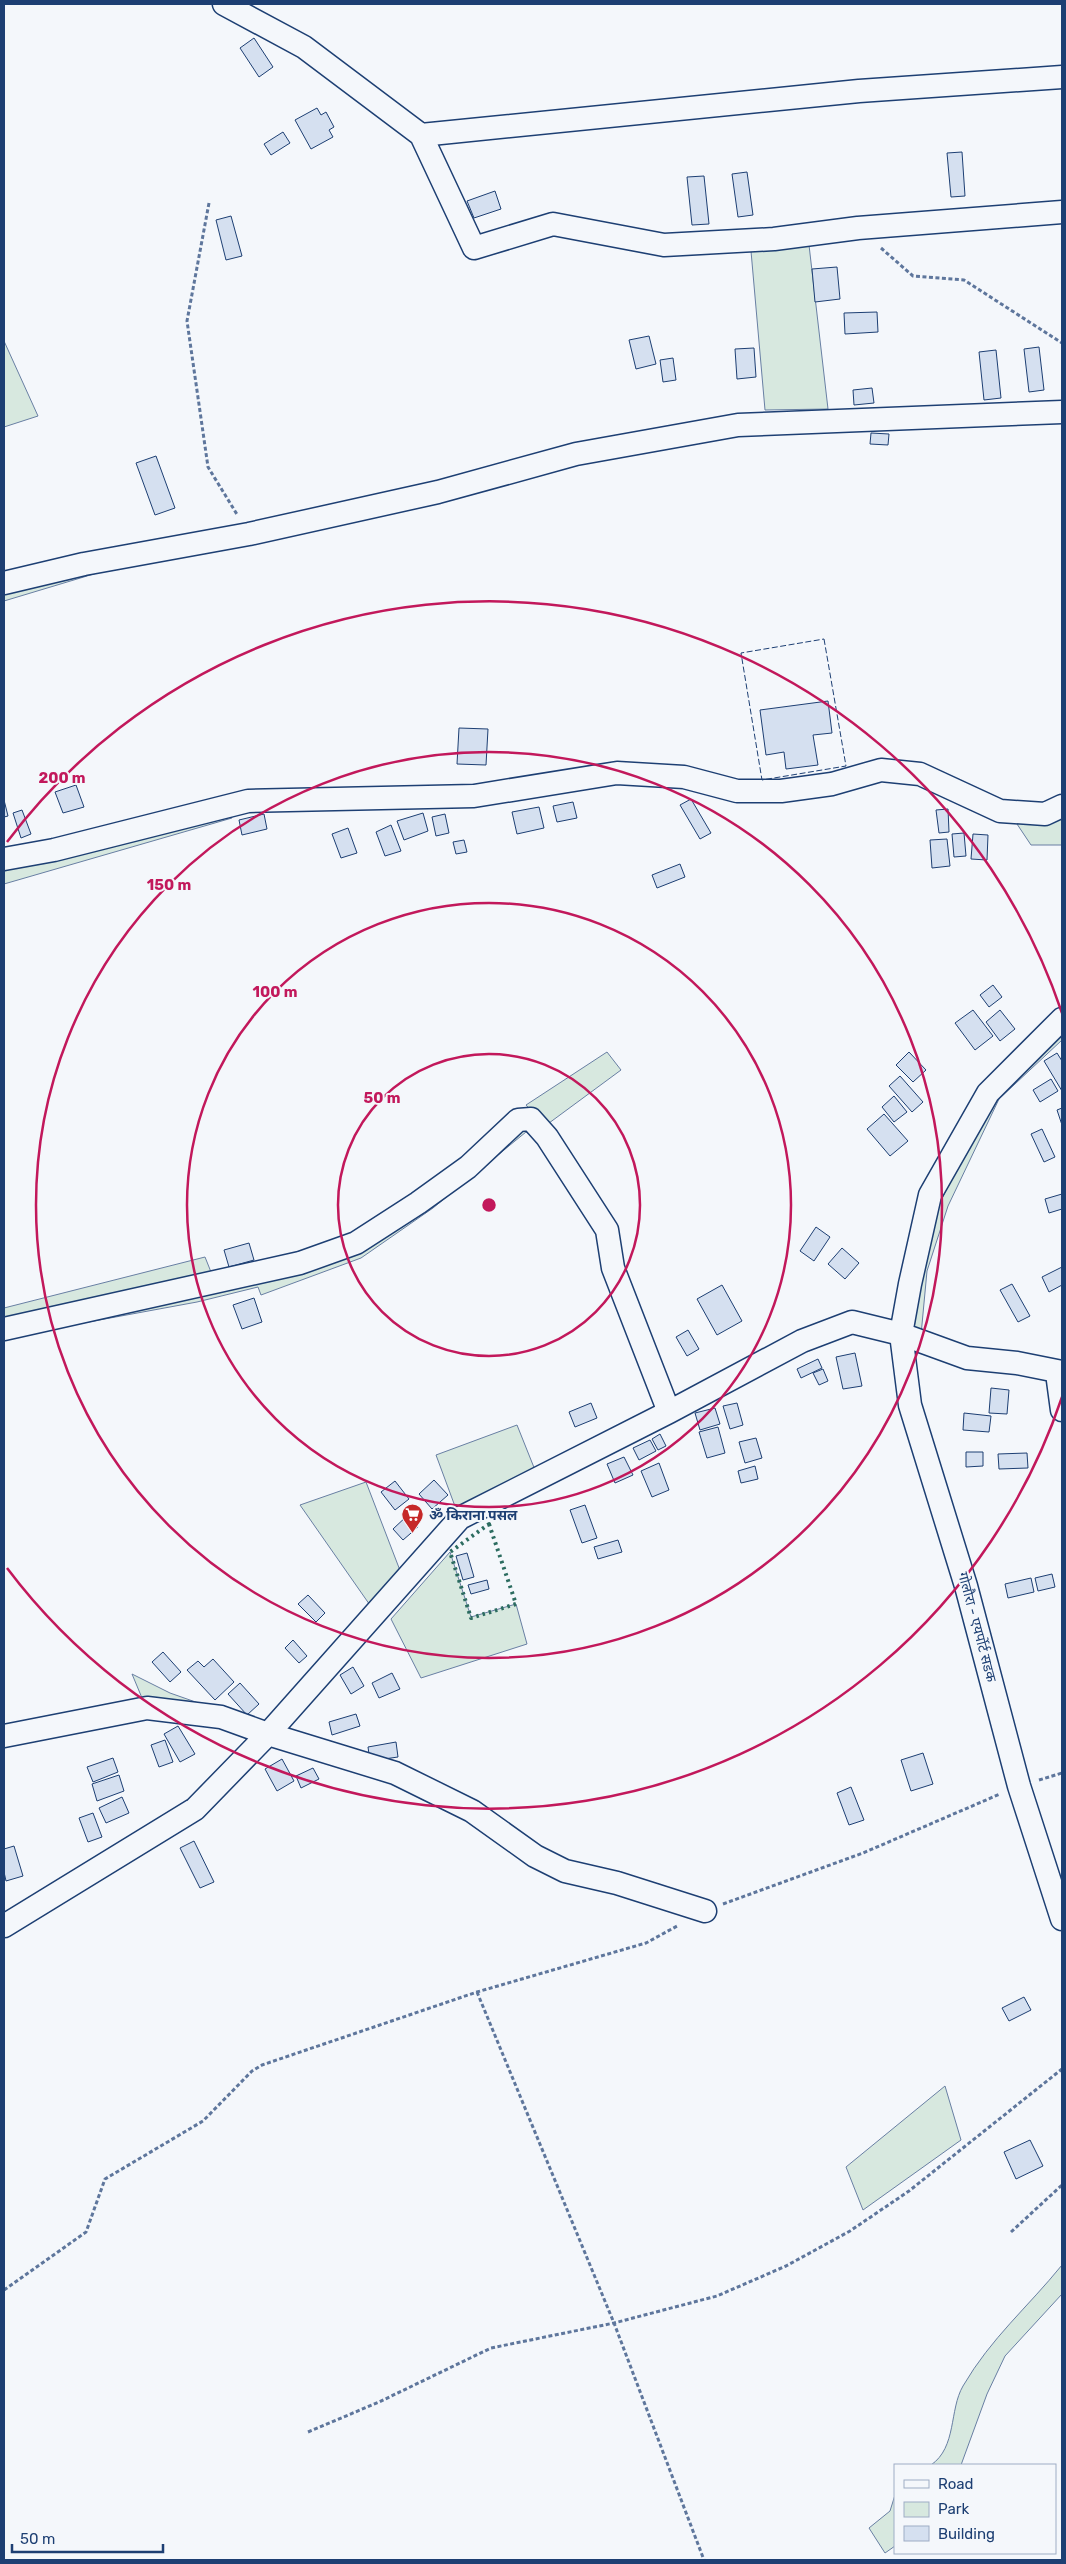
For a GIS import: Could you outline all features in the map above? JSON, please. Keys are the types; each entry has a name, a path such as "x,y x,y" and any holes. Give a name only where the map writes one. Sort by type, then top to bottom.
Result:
{"street":[{"path":"224,4 304,47 421,135 474,248 552,224 664,245 774,239 858,228 1062,212"},
{"path":"421,135 859,91 1062,77"},
{"path":"4,583 84,564 249,534 438,492 576,454 738,425 1062,412"},
{"path":"4,859 54,850 248,800 474,796 617,773 684,777 737,791 772,791 832,784 881,770 920,774 1000,811 1044,814 1062,806"},
{"name":"गोलौरा - एयर्पोर्ट सडक","path":"1062,1019 988,1093 930,1196 901,1334 910,1405 966,1586 1019,1786 1062,1919"},
{"path":"4,1329 300,1262 356,1243 418,1203 468,1167 518,1120 531,1119 547,1137 607,1230 613,1268 669,1412"},
{"path":"4,1926 195,1809 268,1734 460,1518 669,1412 802,1341 852,1322 901,1334 967,1358 1017,1364 1060,1373 1062,1410"},
{"path":"4,1736 147,1708 221,1717 268,1734 395,1773 472,1811 535,1856 565,1871 617,1883 705,1911"}],"path":[{"path":"208,203 187,321 208,467 249,534"},
{"path":"858,228 913,276 964,280 1062,343"},
{"path":"4,2290 86,2232 104,2179 203,2121 252,2071 262,2065 477,1992 646,1943 705,1911 863,1853 1019,1786 1062,1773"},
{"path":"477,1992 614,2323 704,2560"},
{"path":"308,2432 380,2402 492,2348 614,2323 717,2296 786,2266 850,2231 909,2191 1062,2069"},
{"path":"1011,2232 1030,2212 1062,2186"}],"green space":[{"path":"809,245 828,409 765,410 751,251"},
{"path":"4,341 38,416 4,427"},
{"path":"107,570 4,601 4,591"},
{"path":"231,814 232,818 4,884 4,869"},
{"path":"1062,815 1062,845 1031,845 1017,824"},
{"path":"1062,1029 1062,1040 999,1099 948,1206 927,1271 921,1335 914,1330 920,1266 941,1200 995,1098"},
{"path":"607,1052 621,1070 545,1126 526,1105"},
{"path":"531,1126 543,1143 526,1132 433,1208 361,1258 261,1295 258,1287 197,1302 45,1330 300,1269 493,1147"},
{"path":"205,1257 211,1272 4,1323 4,1308"},
{"path":"517,1425 535,1470 456,1509 436,1455"},
{"path":"366,1482 401,1573 372,1608 300,1505"},
{"path":"450,1552 471,1617 516,1604 527,1644 421,1678 391,1619"},
{"path":"132,1674 170,1693 224,1712 142,1698"},
{"path":"945,2086 961,2140 863,2210 846,2167"},
{"path":"1062,2265 1062,2294 1005,2356 987,2394 961,2464 932,2464 945,2448 949,2438 956,2406 963,2386 985,2353"},
{"path":"894,2498 894,2547 885,2553 869,2528 890,2511"}],"building":[{"path":"254,38 273,67 259,77 240,48"},
{"path":"317,108 321,115 326,112 334,127 329,130 333,137 311,149 295,120"},
{"path":"283,132 290,143 271,155 264,144"},
{"path":"962,152 965,196 951,197 947,153"},
{"path":"747,172 753,215 738,217 732,174"},
{"path":"704,176 709,224 692,225 687,177"},
{"path":"495,191 501,209 474,218 467,201"},
{"path":"231,216 242,256 226,260 216,220"},
{"path":"837,267 840,299 815,302 812,269"},
{"path":"877,312 878,332 845,334 844,313"},
{"path":"649,336 656,364 636,369 629,340"},
{"path":"1039,347 1044,390 1029,392 1024,349"},
{"path":"754,348 756,377 737,379 735,349"},
{"path":"996,350 1001,398 984,400 979,352"},
{"path":"673,358 676,380 663,382 660,360"},
{"path":"872,388 874,403 854,405 853,390"},
{"path":"871,433 889,434 888,445 870,444"},
{"path":"156,456 175,508 155,515 136,463"},
{"path":"828,701 832,733 813,735 818,765 786,769 784,752 766,755 760,710"},
{"path":"459,728 488,729 486,765 457,764"},
{"path":"76,785 84,807 63,813 55,792"},
{"path":"691,799 711,833 700,839 680,805"},
{"path":"4,800 8,816 4,817"},
{"path":"573,802 577,818 557,822 553,806"},
{"path":"539,807 544,828 517,834 512,812"},
{"path":"948,809 949,832 939,833 936,810"},
{"path":"22,810 31,834 21,838 13,813"},
{"path":"423,813 428,831 404,840 397,821"},
{"path":"264,814 267,829 242,835 239,820"},
{"path":"445,814 449,833 436,836 432,817"},
{"path":"391,825 401,851 385,856 376,832"},
{"path":"348,828 357,853 341,858 332,834"},
{"path":"964,833 966,856 954,857 952,834"},
{"path":"973,834 988,835 987,860 971,859"},
{"path":"947,839 950,866 932,868 930,840"},
{"path":"464,840 467,852 456,854 453,842"},
{"path":"680,864 685,877 657,888 652,875"},
{"path":"993,985 1002,997 989,1007 980,995"},
{"path":"973,1010 993,1036 975,1050 955,1023"},
{"path":"1000,1010 1015,1029 1000,1041 986,1022"},
{"path":"909,1052 926,1070 913,1082 896,1065"},
{"path":"1057,1053 1062,1061 1062,1091 1044,1061"},
{"path":"900,1076 923,1102 912,1112 889,1086"},
{"path":"1051,1079 1058,1091 1040,1102 1033,1090"},
{"path":"894,1096 907,1112 894,1122 882,1107"},
{"path":"1062,1108 1062,1125 1057,1110"},
{"path":"884,1114 908,1141 890,1156 867,1129"},
{"path":"1042,1129 1055,1157 1044,1162 1031,1134"},
{"path":"1062,1194 1062,1209 1049,1213 1045,1199"},
{"path":"816,1227 830,1237 814,1261 800,1251"},
{"path":"249,1243 254,1260 229,1267 224,1250"},
{"path":"842,1248 859,1263 845,1279 828,1264"},
{"path":"1062,1267 1062,1285 1049,1292 1042,1277"},
{"path":"1012,1284 1030,1316 1018,1322 1000,1290"},
{"path":"722,1285 742,1321 717,1335 697,1299"},
{"path":"254,1298 262,1322 242,1329 233,1305"},
{"path":"688,1330 699,1349 687,1356 676,1337"},
{"path":"855,1353 862,1386 843,1389 836,1357"},
{"path":"818,1359 822,1368 801,1378 797,1369"},
{"path":"823,1369 828,1381 819,1385 813,1373"},
{"path":"991,1388 1009,1390 1007,1414 989,1413"},
{"path":"591,1403 597,1418 575,1427 569,1412"},
{"path":"737,1403 743,1425 730,1429 723,1406"},
{"path":"715,1408 720,1424 700,1430 695,1413"},
{"path":"964,1413 991,1416 989,1432 963,1430"},
{"path":"718,1427 725,1453 707,1458 699,1432"},
{"path":"660,1434 666,1446 658,1450 652,1439"},
{"path":"756,1438 762,1458 745,1463 739,1442"},
{"path":"650,1440 656,1451 639,1460 633,1448"},
{"path":"966,1452 983,1452 983,1466 966,1467"},
{"path":"1027,1453 1028,1468 999,1469 998,1454"},
{"path":"624,1457 633,1475 615,1483 607,1464"},
{"path":"659,1463 669,1490 652,1497 641,1471"},
{"path":"755,1466 758,1479 741,1483 738,1471"},
{"path":"434,1480 448,1495 432,1509 419,1494"},
{"path":"395,1481 409,1499 395,1510 381,1492"},
{"path":"585,1505 597,1538 582,1543 570,1510"},
{"path":"408,1515 418,1527 403,1540 393,1529"},
{"path":"618,1540 622,1552 598,1559 594,1547"},
{"path":"467,1553 474,1577 463,1580 456,1556"},
{"path":"1052,1574 1055,1587 1038,1591 1035,1578"},
{"path":"1031,1578 1034,1592 1008,1598 1005,1584"},
{"path":"487,1580 489,1589 471,1594 468,1585"},
{"path":"308,1595 325,1613 316,1622 298,1604"},
{"path":"293,1640 307,1656 299,1663 285,1648"},
{"path":"163,1652 181,1672 170,1682 152,1662"},
{"path":"213,1659 234,1682 215,1700 187,1670 198,1661 204,1667"},
{"path":"353,1667 364,1686 351,1694 340,1675"},
{"path":"392,1673 400,1689 379,1698 372,1683"},
{"path":"240,1683 259,1704 247,1715 228,1694"},
{"path":"356,1714 360,1726 332,1735 329,1722"},
{"path":"178,1726 195,1754 180,1762 164,1734"},
{"path":"165,1740 173,1762 159,1767 151,1745"},
{"path":"396,1742 398,1757 370,1761 368,1747"},
{"path":"923,1753 933,1784 911,1791 901,1760"},
{"path":"113,1758 118,1772 93,1782 87,1767"},
{"path":"282,1759 294,1781 277,1791 265,1769"},
{"path":"313,1768 319,1779 301,1788 296,1776"},
{"path":"119,1775 124,1791 97,1801 92,1784"},
{"path":"851,1787 864,1820 849,1825 837,1793"},
{"path":"122,1797 129,1813 106,1823 99,1808"},
{"path":"93,1813 102,1837 88,1842 79,1818"},
{"path":"194,1841 214,1882 200,1888 180,1848"},
{"path":"14,1846 23,1876 6,1881 4,1849"},
{"path":"1024,1997 1031,2010 1009,2021 1002,2008"},
{"path":"1030,2140 1043,2166 1016,2179 1004,2152"}],"hedge":[{"path":"489,1524 516,1604 471,1618 450,1552 489,1524"}],"fence":[{"path":"824,639 846,766 762,780 741,653 824,639"}],"place":[{"name":"ॐ किराना पसल","path":"413,1534"}]}
